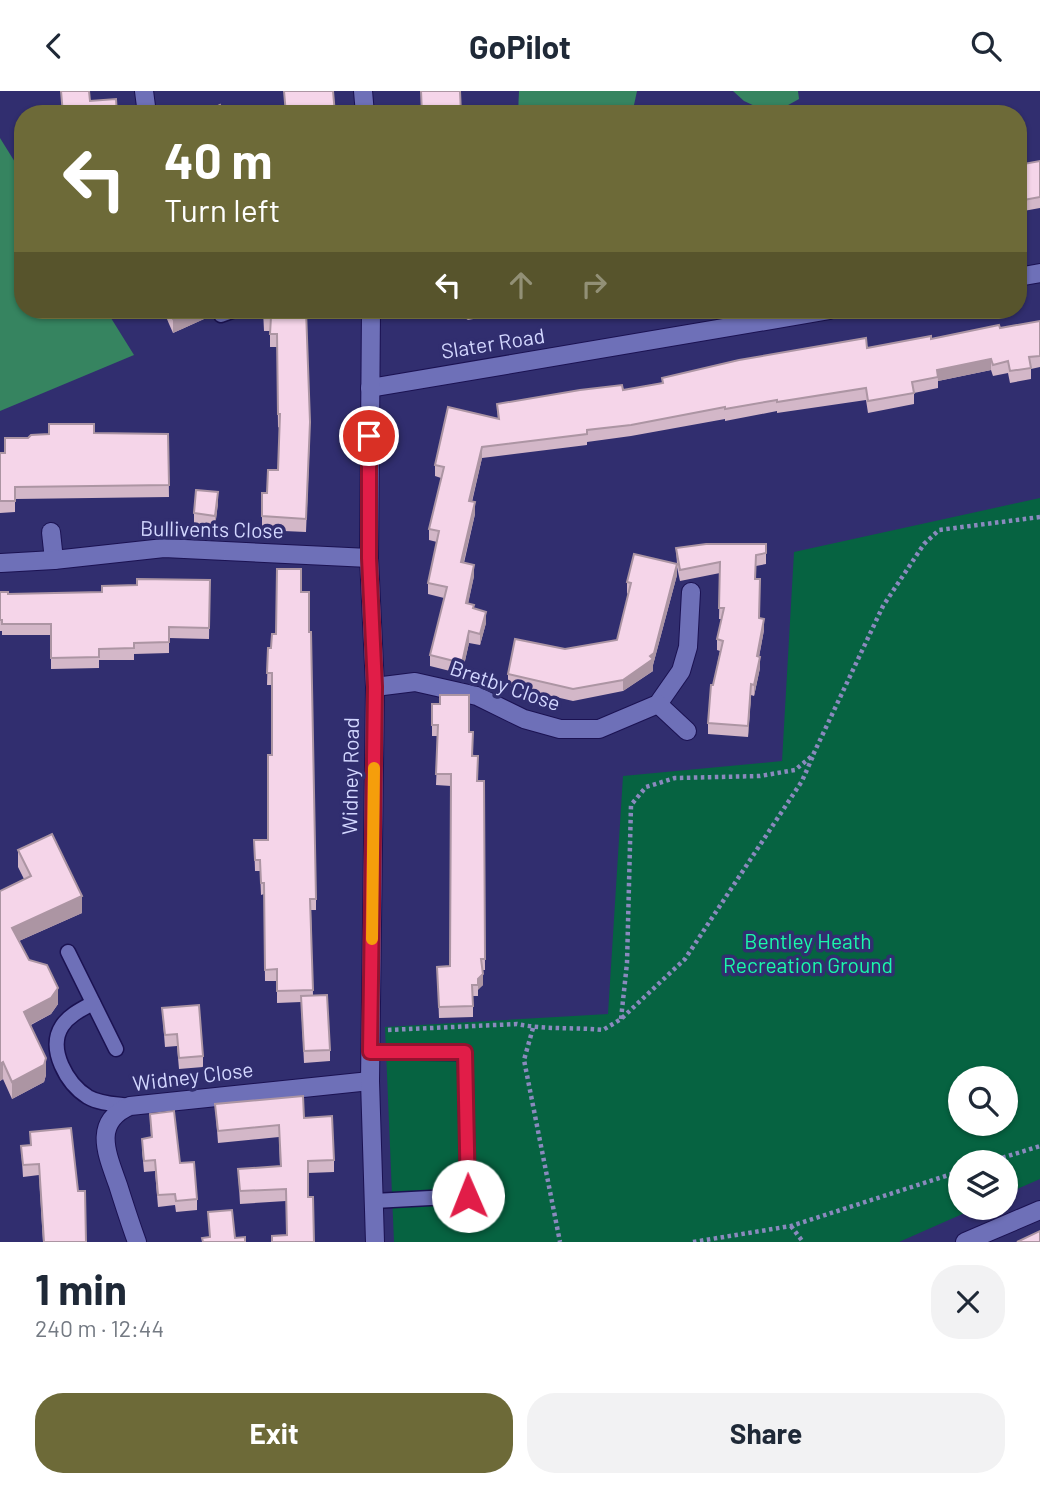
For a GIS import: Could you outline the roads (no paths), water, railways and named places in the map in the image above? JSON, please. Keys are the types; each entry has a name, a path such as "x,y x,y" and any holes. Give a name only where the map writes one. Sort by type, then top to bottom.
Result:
{"street":[{"name":"Widney Road","path":"371,319 369,558 375,687 370,1081 375,1242"},
{"name":"Slater Road","path":"370,388 777,319"},
{"path":"51,532 54,560"},
{"name":"Bullivents Close","path":"1,563 164,548 369,558"},
{"path":"687,731 658,704 681,671 688,647 691,591"},
{"name":"Bretby Close","path":"375,687 415,682 477,696 524,719 560,729 599,729 658,704"},
{"name":"Widney Close","path":"137,1242 105,1146 108,1125 115,1114 130,1106 370,1081"},
{"path":"965,1242 1040,1210"}],"lane":[{"path":"68,952 116,1049"},
{"path":"93,1003 79,1010 60,1027 57,1045 61,1064 71,1081 87,1096 102,1103 130,1106"},
{"path":"370,1052 465,1052 468,1196 374,1201"}],"park label":[{"name":"Bentley Heath Recreation Ground","path":"808,954"}]}
